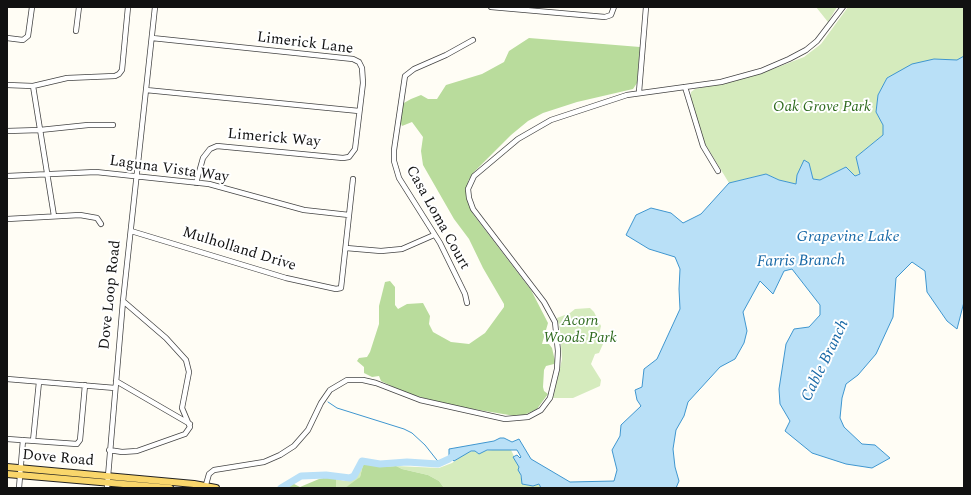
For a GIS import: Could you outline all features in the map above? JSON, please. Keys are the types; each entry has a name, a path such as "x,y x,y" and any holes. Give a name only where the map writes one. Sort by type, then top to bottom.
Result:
{"main road":[{"name":"Dove Road","path":"7,467 20,472 107,482"},
{"name":"Dove Road","path":"7,474 20,472"},
{"path":"107,482 216,488"},
{"path":"107,482 170,488"}],"street":[{"path":"7,38 23,40 28,36 32,7"},
{"path":"76,31 79,7"},
{"path":"7,85 33,86 66,78 115,76 119,74 122,70 128,7"},
{"name":"Dove Loop Road","path":"107,482 123,301 155,7"},
{"path":"491,7 605,17 611,15 614,7"},
{"path":"559,13 560,7"},
{"path":"639,92 646,7"},
{"path":"205,487 209,474 214,470 264,462 288,450 304,436 321,403 330,390 336,385 347,380 363,380 376,383 420,400 505,419 528,417 541,410 550,398 557,369 558,345 555,322 544,302 473,209 469,198 470,185 474,176 500,152 541,125 639,92 685,87 736,78 792,58 806,50 817,41 843,7"},
{"name":"Limerick Lane","path":"152,38 353,59 361,64 363,74 355,149 349,156"},
{"name":"Casa Loma Court","path":"467,303 452,267 403,186 394,161 396,128 405,76 414,69 446,55 472,40"},
{"path":"33,86 54,216"},
{"path":"685,87 703,146 718,172"},
{"path":"146,90 358,111"},
{"path":"7,131 40,130 88,125 113,125"},
{"name":"Limerick Way","path":"196,183 203,158 210,149 217,146 273,150 343,158 349,156"},
{"name":"Laguna Vista Way","path":"7,176 96,172 196,183 220,187 304,210 349,216"},
{"path":"353,178 346,248 381,251 402,249 434,235"},
{"path":"7,219 19,220 54,216 91,217 97,218 101,224"},
{"name":"Mulholland Drive","path":"131,231 286,278 336,289 341,288 346,248"},
{"path":"109,450 122,452 137,451 185,434 190,429 190,424 182,408 189,372 186,360 166,338 123,301"},
{"path":"7,379 115,388"},
{"path":"116,381 190,424"},
{"path":"33,441 39,382"},
{"path":"7,439 74,444 79,442 84,385"},
{"path":"174,415 182,408"},
{"path":"19,488 22,440"}],"green space":[{"path":"816,7 837,7 828,22"},
{"name":"Oak Grove Park","path":"848,7 964,7 964,56 957,61 934,59 887,78 878,95 876,112 883,125 883,135 856,157 860,173 855,176 846,167 820,180 813,179 809,163 797,175 796,184 779,180 766,174 729,183 704,142 690,99 691,92 695,89 724,83 773,69 804,57 821,44"},
{"path":"529,38 640,47 637,83 633,89 577,102 543,113 528,121 511,135 474,172 468,181 467,200 473,214 531,290 548,323 542,344 549,344 552,348 555,361 554,364 546,366 544,370 543,387 544,391 548,394 537,409 524,415 515,416 449,405 406,393 381,381 379,376 372,377 364,373 364,367 357,361 359,358 367,357 370,352 379,324 379,306 385,282 390,281 395,287 395,305 398,309 407,304 423,303 430,316 429,324 433,332 451,342 469,344 485,333 504,307 504,304 483,268 469,239 454,219 423,165 421,151 423,137 412,122 402,126 400,121 402,104 421,95 428,99 437,99 446,85 482,74 504,62 509,51"},
{"name":"Acorn Woods Park","path":"590,308 594,312 601,326 598,339 603,344 599,353 595,354 591,364 601,380 600,386 573,398 553,398 562,359 560,330 557,318 570,313 575,309"},
{"path":"504,449 511,450 519,467 522,484 533,486 538,484 541,488 444,488 439,481 428,475 402,469 396,466 439,468 452,463 467,452 475,451 479,454 482,451"},
{"path":"364,463 368,463 363,465 360,477 354,483 345,488 336,488 336,479 345,481 354,479"},
{"path":"368,463 383,467 396,466 402,469 428,475 439,481 444,488 345,488 360,477 363,465"},
{"path":"328,477 336,479 336,488 284,488 292,483 300,487"}],"water":[{"name":"Grapevine Lake","path":"964,56 964,302 957,329 947,321 927,292 925,271 912,262 896,278 893,317 876,354 858,375 846,384 842,398 840,418 844,427 862,444 875,445 890,458 872,468 846,464 812,453 785,431 790,421 780,404 779,389 786,344 794,329 809,327 820,315 820,305 792,269 784,271 773,294 760,281 743,312 747,331 744,343 735,359 720,367 688,402 684,416 676,430 673,449 675,467 679,481 676,488 541,488 539,484 533,486 522,484 521,475 518,470 519,467 513,457 517,455 520,458 521,457 517,450 487,450 479,454 475,451 471,451 454,461 449,457 449,449 494,441 500,438 504,438 512,442 519,439 531,459 570,482 614,481 617,470 612,450 620,436 621,425 641,406 637,400 635,390 642,387 644,369 657,359 680,309 680,269 675,257 649,249 626,235 636,215 651,208 671,213 683,223 701,214 729,183 766,174 779,180 796,184 797,175 804,160 809,163 813,179 820,180 846,167 855,176 860,174 856,157 883,135 883,125 876,112 878,95 887,78 912,64 934,59 957,60"}],"waterway":[{"path":"328,402 337,408 404,429 412,433 425,445 440,464"},
{"name":"Farris Branch","path":"281,488 301,476 326,475 350,478 354,476 362,461 380,464 407,462 438,464 457,453"}],"water label":[{"name":"Cable Branch","path":"826,361"}]}
